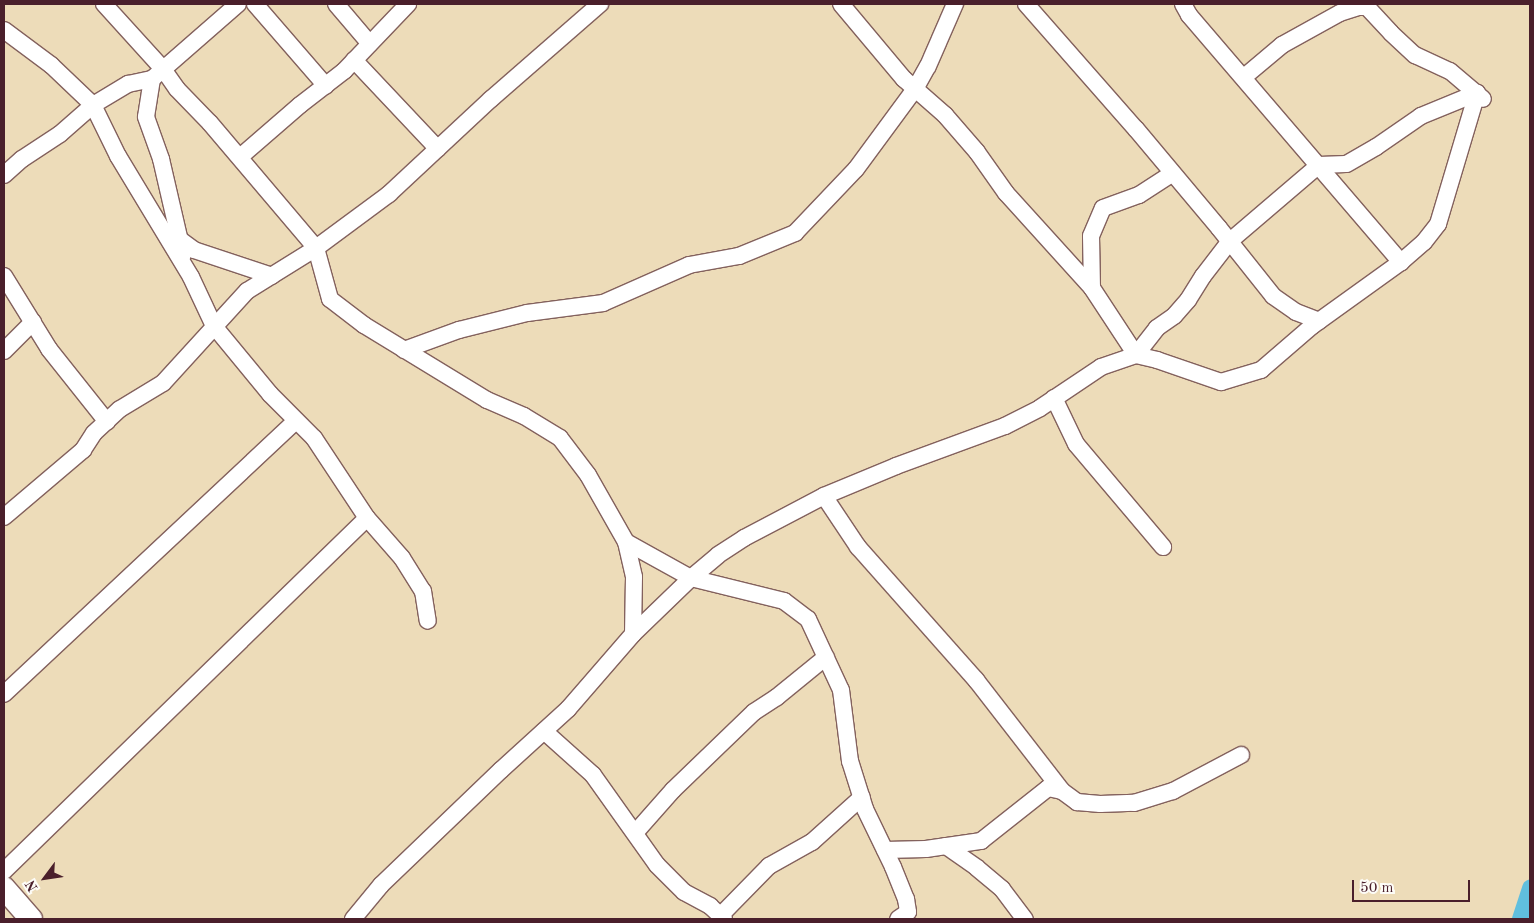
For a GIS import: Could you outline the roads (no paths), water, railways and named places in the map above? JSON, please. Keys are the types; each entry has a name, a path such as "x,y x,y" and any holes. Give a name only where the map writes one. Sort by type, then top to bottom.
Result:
{"street":[{"path":"104,4 157,74 177,88 240,157 316,248 330,299 364,325 404,350 487,400 524,416 560,438 588,475 626,542 634,577 633,634"},
{"path":"4,175 22,159 60,134 93,105 128,84 157,74 238,4"},
{"path":"255,4 326,86"},
{"path":"336,4 370,44"},
{"path":"240,157 300,105 326,86 408,4"},
{"path":"4,518 84,450 94,433 120,410 163,383 247,291 316,248 388,194 600,4"},
{"path":"841,4 915,89 945,115 977,152 1006,193 1092,288 1136,355"},
{"path":"404,350 459,330 527,313 603,303 689,265 739,256 795,234 856,169 915,89 928,66 955,4"},
{"path":"1026,4 1173,173 1273,296 1296,312 1319,321"},
{"path":"1183,4 1189,15 1401,262"},
{"path":"1244,77 1282,45 1340,13 1367,5 1390,33 1415,55 1450,71 1481,97"},
{"path":"4,30 51,65 93,105 118,156 163,227 184,265 214,326 270,394 314,438 368,518 402,558 423,591 428,621"},
{"path":"354,60 438,148"},
{"path":"157,74 146,117 161,159 181,240 184,265"},
{"path":"1136,355 1156,328 1174,316 1188,300 1203,276 1230,241 1319,166 1346,164 1376,147 1421,116 1481,97"},
{"path":"353,919 381,885 568,709 633,634 691,578 718,555 744,538 824,496 896,466 1006,426 1054,398 1101,367 1136,355 1157,360 1221,382 1261,370 1319,321 1401,262 1424,242 1438,224 1481,97"},
{"path":"1092,288 1091,236 1103,208 1139,195 1173,173"},
{"path":"163,227 194,250 272,276"},
{"path":"4,276 69,376 106,422"},
{"path":"4,351 33,322"},
{"path":"1054,398 1076,444 1163,547"},
{"path":"4,694 296,420"},
{"path":"824,496 858,547 976,680 1062,791 1078,802 1100,804 1134,803 1173,791 1241,756"},
{"path":"4,871 368,518"},
{"path":"626,542 691,578 784,601 808,619 841,690 850,761 862,797 906,899 908,912 898,919"},
{"path":"635,833 674,790 754,712 777,697 826,657"},
{"path":"544,731 593,775 657,865 684,892 710,906 722,917 769,866 812,842 862,797"},
{"path":"885,850 946,846 981,841 1048,788 1062,791"},
{"path":"946,846 1002,889 1024,919"},
{"path":"4,888 31,919"}],"waterway":[{"path":"1520,919 1530,888"}]}
